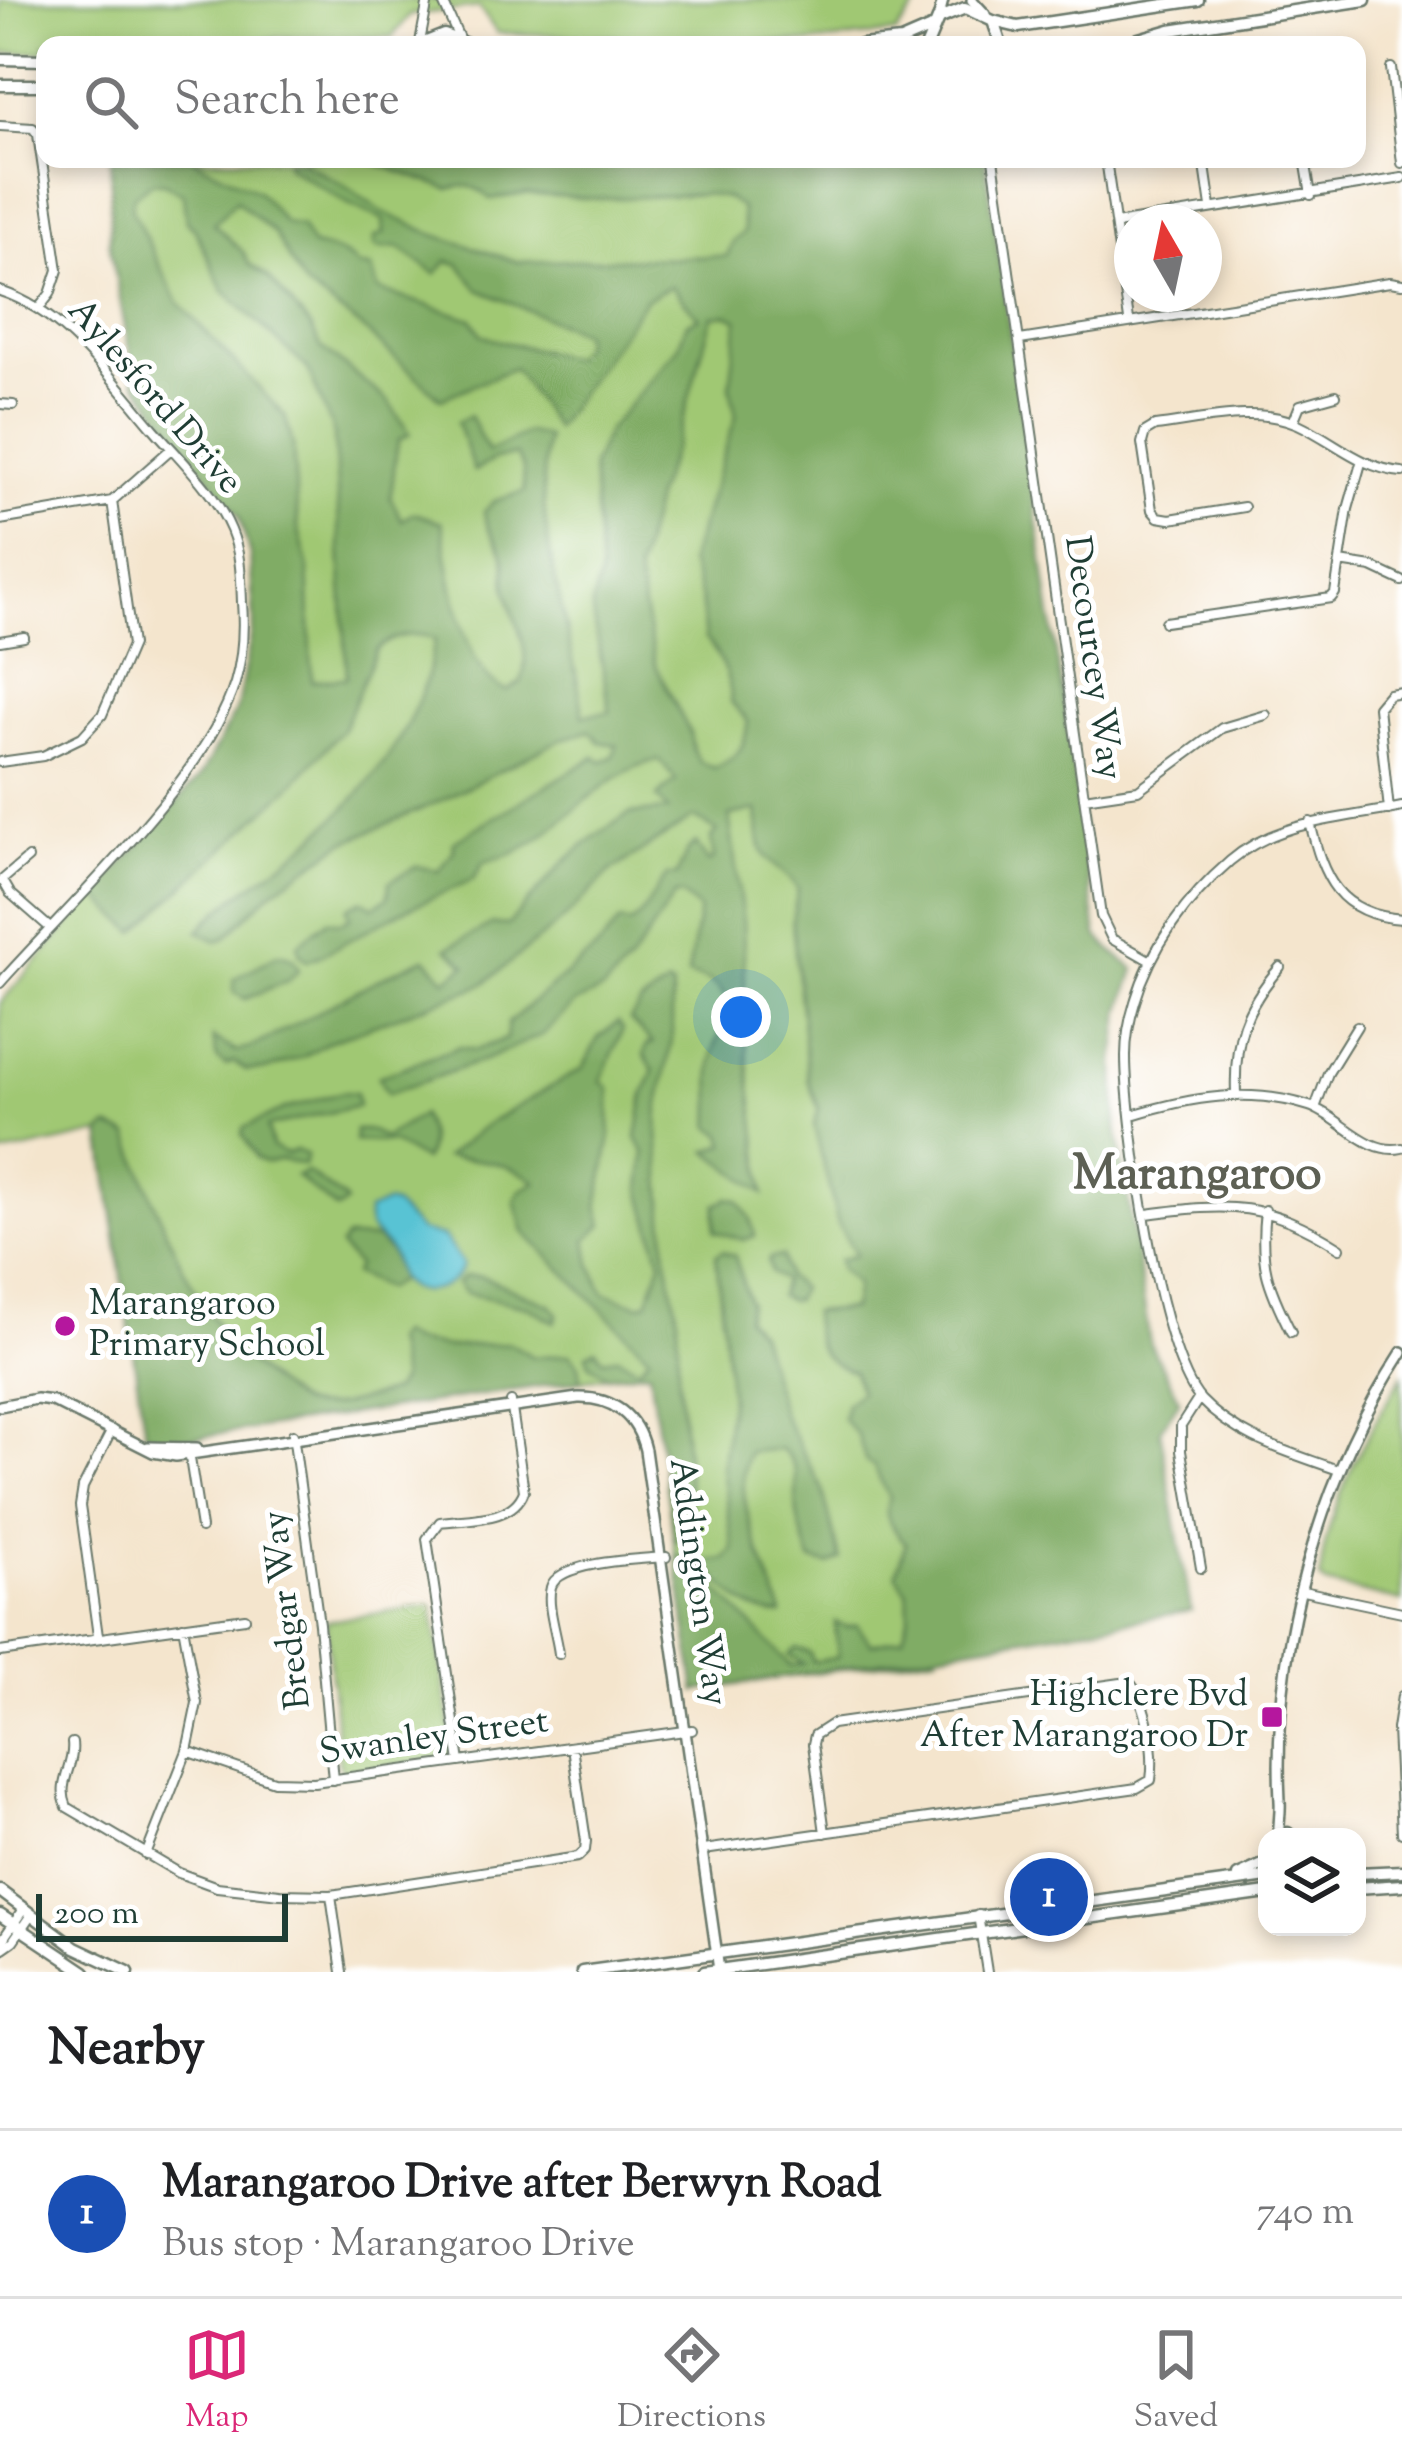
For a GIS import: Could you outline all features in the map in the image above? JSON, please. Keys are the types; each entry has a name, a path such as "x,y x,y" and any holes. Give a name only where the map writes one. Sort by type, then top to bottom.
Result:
{"main road":[{"path":"911,36 965,8 1018,27 1198,0"},
{"path":"1150,36 1365,0"},
{"path":"989,18 997,36"},
{"path":"930,36 934,23"},
{"path":"0,59 36,60"},
{"path":"0,85 36,85"},
{"path":"1229,1880 1258,1867"},
{"path":"1366,1873 1402,1871"},
{"path":"581,1972 1258,1878"},
{"path":"1366,1888 1402,1886"},
{"path":"0,1891 75,1947 128,1972"},
{"path":"704,1972 1258,1894"},
{"path":"0,1915 85,1972"}],"street":[{"path":"421,36 428,0"},
{"path":"442,0 461,36"},
{"path":"934,23 944,0"},
{"path":"972,0 989,18"},
{"path":"1391,68 1402,163"},
{"path":"0,126 36,132"},
{"path":"39,308 58,270 43,168"},
{"name":"Decourcey Way","path":"994,168 1101,916 1112,939 1149,960"},
{"path":"1107,168 1114,211"},
{"path":"1205,168 1211,204"},
{"path":"1306,168 1311,196"},
{"path":"1222,206 1311,196 1402,178"},
{"path":"1020,340 1129,320 1402,284"},
{"name":"Aylesford Drive","path":"0,291 39,308 78,341 211,495 241,560 244,637 234,684 188,771 0,982"},
{"path":"1128,312 1129,320"},
{"path":"1294,422 1300,405 1336,394"},
{"path":"0,404 13,405"},
{"path":"1244,507 1158,518 1152,510 1142,443 1145,432 1155,426 1248,415 1294,422 1361,463 1402,472"},
{"path":"0,520 112,501 171,448"},
{"path":"1165,622 1331,598 1361,463"},
{"path":"0,762 43,756 82,737 102,715 131,645 132,627 112,501"},
{"path":"1340,562 1372,567 1402,581"},
{"path":"0,641 25,637"},
{"path":"1389,810 1378,707 1389,694 1402,692"},
{"path":"1084,798 1138,790 1222,728 1266,715"},
{"path":"1338,1470 1243,1433 1199,1398 1177,1360 1165,1320 1147,1214 1126,1054 1133,1006 1149,960 1190,900 1234,858 1310,822 1402,807"},
{"path":"1310,822 1331,884 1352,906 1371,915 1402,919"},
{"path":"28,859 1,881 49,927"},
{"path":"1236,1094 1235,1062 1243,1021 1280,967"},
{"path":"1315,1108 1328,1073 1357,1026"},
{"path":"1132,1115 1236,1094 1315,1108 1388,1150 1402,1148"},
{"path":"1147,1214 1231,1205 1265,1210 1306,1226 1340,1248"},
{"path":"1265,1210 1260,1252 1291,1332"},
{"path":"1285,1828 1278,1720 1303,1591 1338,1470 1367,1407 1402,1352"},
{"name":"Addington Way","path":"0,1406 52,1401 148,1447 189,1452 593,1392 628,1408 647,1435 724,1969"},
{"path":"1199,1398 1181,1426 1181,1451 1201,1568"},
{"path":"460,1762 427,1539 440,1522 503,1514 520,1501 524,1491 511,1405"},
{"path":"98,1636 80,1506 82,1487 112,1430"},
{"name":"Bredgar Way","path":"294,1437 319,1624 333,1780"},
{"path":"189,1452 200,1528"},
{"path":"559,1654 550,1589 556,1577 570,1569 663,1557"},
{"path":"1303,1591 1402,1612"},
{"path":"0,1652 245,1618"},
{"path":"146,1855 187,1751 197,1703 183,1626"},
{"path":"707,1850 825,1834 1137,1788 1151,1780 1153,1764 1139,1694 1131,1684 832,1724 815,1735 812,1744 825,1834"},
{"path":"1402,1696 1397,1729 1402,1833"},
{"name":"Swanley Street","path":"187,1751 274,1781 333,1780 689,1731"},
{"path":"72,1743 74,1751 62,1789 67,1807 146,1855 179,1874 217,1887 332,1895 578,1857 586,1840 572,1747"},
{"path":"332,1895 342,1972"},
{"path":"1,1950 26,1913"},
{"path":"978,1916 987,1972"}],"green space":[{"path":"0,0 922,0 896,33 870,36 497,33 479,7 410,15 393,36 36,36 36,52 0,53"},
{"path":"111,168 803,168 938,1655 696,1691 649,1370 173,1441 145,1433 101,1133 0,1155 0,1003 201,775 237,708 254,622 250,555 239,516 135,381 110,245"},
{"path":"111,168 210,168 259,192 285,223 301,226 312,246 372,269 378,290 472,319 482,335 492,339 571,358 582,345 583,333 479,290 459,264 447,261 436,274 398,247 379,249 374,244 375,237 384,233 383,219 350,205 290,168 313,168 381,211 435,235 518,262 727,256 744,232 741,208 727,198 706,194 600,199 526,194 490,199 471,187 449,189 388,168 986,168 1097,935 1135,969 1121,1013 1115,1061 1117,1125 1150,1344 1180,1400 1160,1430 1191,1611 696,1691 676,1556 685,1556 791,1666 803,1664 789,1655 796,1648 810,1653 813,1662 838,1657 835,1622 857,1625 871,1644 903,1637 909,1614 907,1591 896,1574 906,1543 890,1522 889,1498 874,1466 866,1462 858,1436 843,1419 846,1403 860,1392 854,1372 826,1357 813,1324 812,1312 852,1309 856,1285 841,1270 839,1260 856,1255 838,1224 814,1125 819,1109 808,1080 792,921 798,890 762,850 757,810 729,816 743,922 747,1054 764,1194 708,1151 726,1144 723,1135 711,1127 712,1069 716,1043 731,1017 718,988 688,975 699,910 682,895 675,895 630,962 603,990 574,1004 543,1034 388,1094 378,1077 459,1047 475,1050 506,1039 508,1023 601,945 619,922 636,920 667,876 677,875 696,843 708,862 714,859 711,838 717,831 694,817 611,871 563,920 482,985 265,1070 246,1070 234,1062 225,1065 217,1058 213,1038 236,1051 247,1049 426,958 446,980 466,965 447,948 493,924 508,925 563,863 629,814 668,810 657,797 676,780 659,760 639,765 603,786 536,840 483,863 474,879 320,956 307,961 300,955 298,944 328,920 340,923 350,918 347,908 362,900 373,907 388,897 389,882 417,866 439,871 454,850 453,842 595,757 602,761 613,757 617,745 600,742 590,731 562,739 440,801 343,843 271,892 225,938 217,941 198,931 337,817 382,765 416,706 435,640 404,636 376,650 343,729 293,784 135,932 95,895 201,775 237,708 254,622 250,555 239,516 135,381 110,245","holes":["152,182 183,194 186,221 195,229 223,290 308,369 334,433 347,678 312,681 308,565 298,527 293,445 285,416 178,302 131,208 134,196","236,200 274,233 304,285 360,326 441,399 514,368 555,428 645,300 671,286 699,318 687,323 678,347 608,430 592,466 600,574 592,606 610,712 583,715 548,541 543,472 547,437 528,432 488,452 470,416 457,422 474,471 495,459 516,455 523,467 524,492 494,501 484,512 503,554 507,591 524,647 521,682 507,691 491,681 468,642 453,590 442,522 413,513 402,520 390,497 399,440 410,434 388,401 321,347 311,327 268,277 249,264 214,224","712,316 738,319 730,387 736,416 689,562 701,598 705,639 724,668 731,702 748,721 739,750 715,768 700,762 693,750 690,733 655,664 637,573 656,495"]},
{"path":"279,954 292,958 299,969 289,980 245,999 234,992 234,979"},
{"path":"668,985 672,987 672,1040 658,1133 667,1259 678,1318 692,1526 686,1538 674,1541 649,1371 607,1376 589,1363 587,1354 596,1349 603,1359 617,1357 639,1368 649,1356 524,1232 515,1201 520,1191 536,1182 504,1166 446,1157 484,1126 583,1068 598,1038 618,1022 623,1029 601,1081 610,1089 610,1141 598,1206 603,1224 587,1240 604,1293 639,1305 648,1302 661,1262 641,1190 645,1153 637,1138 644,1094 654,1071 644,1054 653,1043 630,1020 641,1003"},
{"path":"343,1092 356,1093 358,1106 267,1127 272,1147 286,1154 296,1150 307,1155 304,1165 257,1159 242,1134 244,1128 285,1109"},
{"path":"421,1115 429,1143 423,1160 391,1142 355,1141 355,1130 370,1130 384,1138"},
{"path":"108,1127 129,1136 170,1240 205,1307 251,1365 299,1403 336,1406 393,1391 401,1380 393,1340 399,1334 411,1341 447,1347 510,1343 533,1357 570,1354 579,1365 581,1380 173,1441 145,1433 101,1133"},
{"path":"307,1172 346,1203 337,1210 296,1176"},
{"path":"728,1198 738,1200 755,1236 743,1240 715,1231 716,1205"},
{"path":"346,1238 377,1239 390,1252 401,1279 386,1289 354,1274 357,1266 340,1246"},
{"path":"722,1251 735,1256 749,1303 746,1318 759,1332 782,1413 822,1488 840,1559 829,1565 811,1560 798,1519 795,1470 788,1456 781,1449 749,1452 744,1468 747,1509 782,1615 746,1605 700,1562 725,1559 733,1549 722,1466 730,1398 716,1255"},
{"path":"782,1256 787,1277 800,1288 795,1300 779,1296 783,1280 771,1273 770,1258"},
{"path":"465,1276 481,1276 551,1305 558,1314 555,1322 528,1307 465,1293 457,1283"},
{"path":"1402,1376 1402,1602 1320,1579 1339,1499"},
{"path":"432,1605 454,1748 447,1758 345,1774 339,1765 326,1621"}],"water":[{"path":"386,1203 420,1231 444,1237 463,1265 452,1281 425,1291 400,1279 390,1251 369,1225 368,1211"}],"place":[{"name":"Marangaroo Primary School","path":"65,1326"},
{"name":"Highclere Bvd After Marangaroo Dr","path":"1272,1717"},
{"name":"Marangaroo Drive after Berwyn Road","path":"1049,1897"}],"district":[{"name":"Marangaroo","path":"1197,1176"}]}
